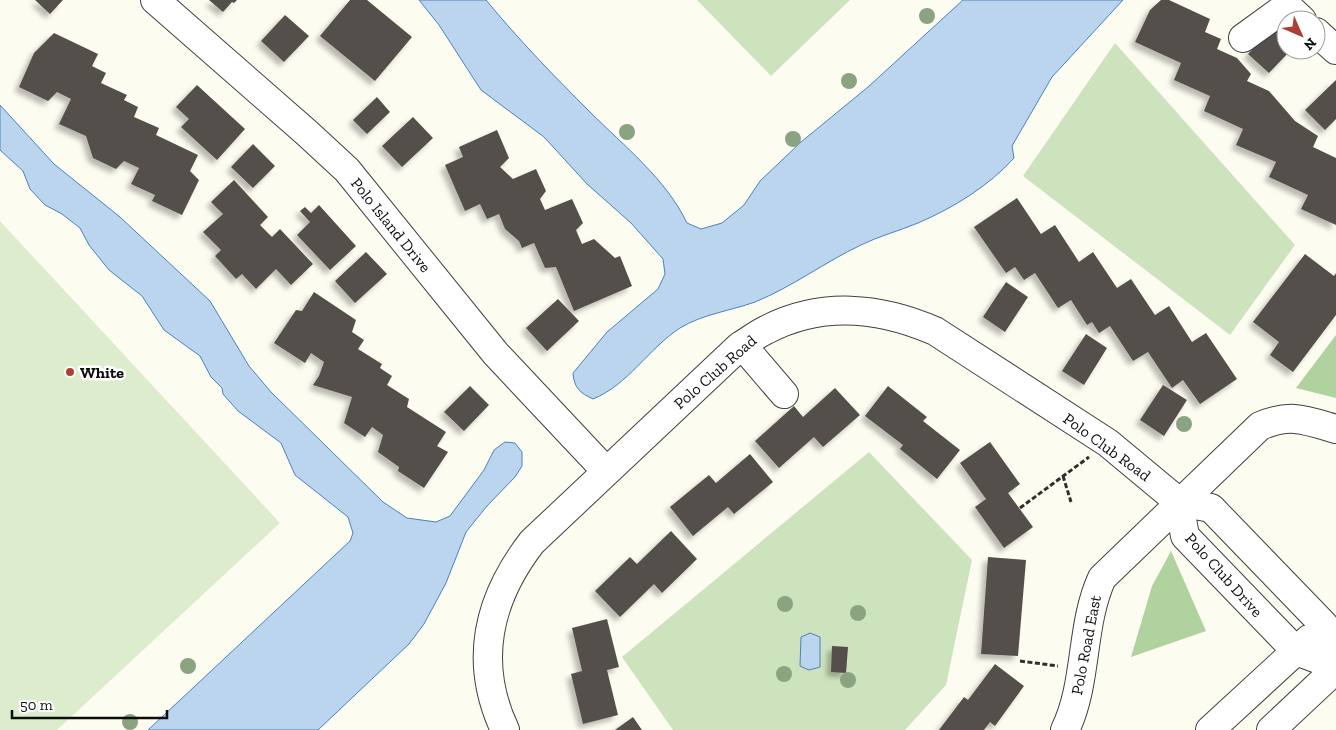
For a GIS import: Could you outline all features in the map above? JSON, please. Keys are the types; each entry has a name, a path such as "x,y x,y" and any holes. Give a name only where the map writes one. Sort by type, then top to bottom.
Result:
{"street":[{"name":"Polo Island Drive","path":"155,0 307,132 346,170 496,354 606,471"},
{"path":"1279,10 1287,6 1291,10"},
{"path":"1243,38 1276,12"},
{"path":"1326,41 1336,50"},
{"name":"Polo Club Road","path":"505,730 491,690 488,661 489,632 496,604 507,578 532,542 742,345 774,326 792,318 850,309 880,312 908,319 935,331 1108,444 1179,502"},
{"path":"742,345 784,394"},
{"name":"Polo Road East","path":"1065,730 1077,692 1091,608 1102,578 1260,426 1274,420 1290,418 1305,419 1336,429"},
{"name":"Polo Club Drive","path":"1296,651 1184,536 1179,502 1211,508 1330,620"},
{"path":"1210,730 1330,620"},
{"path":"1330,620 1336,660"},
{"path":"1271,730 1336,668 1296,651"}],"path":[{"path":"1020,508 1108,444"},
{"path":"1063,476 1070,502"},
{"path":"1020,661 1081,669"}],"green space":[{"path":"697,0 850,0 771,76"},
{"path":"1115,43 1295,245 1230,335 1023,176"},
{"name":"White","path":"0,221 280,523 57,730 0,730"},
{"path":"1336,335 1336,398 1296,388"},
{"path":"869,452 972,560 946,685 905,730 673,730 622,657"},
{"path":"1171,551 1206,631 1131,657 1152,586"}],"water":[{"path":"419,0 486,0 550,71 656,178 668,192 687,223 701,229 722,223 744,205 760,181 801,142 868,87 963,0 1123,0 1052,77 1012,146 1014,158 982,187 918,223 861,245 769,296 689,323 658,346 617,385 593,399 578,389 573,373 607,332 658,289 665,274 663,259 631,223 587,184 544,137 481,90 439,25"},
{"path":"0,105 54,164 120,217 210,301 249,366 271,392 383,502 407,518 436,522 450,516 484,470 494,450 505,442 515,443 522,452 522,466 515,477 487,506 466,532 446,583 424,624 409,644 318,730 148,730 350,541 353,533 348,517 295,475 281,443 238,411 223,394 222,388 211,377 200,356 164,330 142,296 109,270 89,245 80,228 62,214 45,205 30,189 23,171 0,150"},
{"path":"810,633 820,637 820,667 809,670 800,666 801,637"}],"building":[{"path":"35,0 63,0 50,14"},
{"path":"209,0 237,0 234,3 232,2 223,12"},
{"path":"350,0 367,0 412,37 375,81 320,36"},
{"path":"1161,0 1169,0 1210,19 1205,32 1221,39 1217,49 1237,58 1251,74 1247,81 1269,91 1295,121 1318,136 1313,147 1336,158 1336,225 1301,209 1308,195 1269,177 1276,162 1236,145 1243,129 1204,111 1210,96 1174,80 1181,63 1135,42 1150,10"},
{"path":"285,15 309,36 284,62 261,41"},
{"path":"1276,25 1276,60 1281,60 1269,73 1248,54"},
{"path":"54,33 98,54 92,66 106,73 101,83 127,95 124,100 138,107 134,117 159,128 156,135 198,155 190,171 199,180 182,215 152,201 155,195 131,184 139,168 124,161 116,169 93,158 86,136 59,124 71,99 57,92 48,101 19,87 34,53"},
{"path":"1336,80 1336,119 1325,130 1305,110"},
{"path":"197,85 245,129 217,160 181,127 189,119 176,107"},
{"path":"377,97 390,112 367,134 353,120"},
{"path":"413,117 433,138 402,167 382,146"},
{"path":"497,130 509,158 500,167 513,179 536,169 546,191 540,199 545,210 572,199 583,223 576,230 582,244 594,239 615,258 620,256 632,286 574,311 556,267 545,268 534,243 522,248 519,241 505,229 499,214 487,219 480,204 465,211 445,165 463,157 459,147"},
{"path":"253,144 275,166 253,188 231,167"},
{"path":"234,180 268,217 260,225 272,237 280,229 313,264 291,285 276,269 256,289 242,274 236,279 215,256 221,250 203,232 223,214 211,202"},
{"path":"1017,198 1041,234 1055,225 1079,262 1093,252 1117,288 1131,279 1155,315 1169,306 1192,342 1206,333 1237,379 1200,404 1183,380 1172,388 1148,352 1133,361 1110,326 1099,333 1092,322 1087,325 1071,300 1058,308 1035,273 1024,280 1015,267 1006,273 974,227"},
{"path":"319,205 356,246 330,270 297,235 310,222 300,211 305,207 311,213"},
{"path":"366,252 387,274 355,303 335,281"},
{"path":"1305,254 1334,276 1336,273 1336,315 1293,372 1270,355 1279,342 1253,322"},
{"path":"1006,282 1028,297 1005,332 983,317"},
{"path":"314,292 356,320 352,332 364,340 358,349 382,364 380,368 392,376 387,385 409,399 407,407 446,432 437,446 448,452 424,488 398,471 399,467 378,452 383,435 372,427 365,437 344,423 352,397 313,385 319,376 324,362 311,353 305,363 274,343 296,310 302,311"},
{"path":"558,299 579,321 547,351 526,328"},
{"path":"1086,334 1107,348 1084,385 1062,371"},
{"path":"1163,385 1187,400 1164,436 1140,420"},
{"path":"470,386 489,405 464,431 444,412"},
{"path":"888,386 927,417 923,421 960,450 937,479 900,449 903,445 865,416"},
{"path":"835,388 860,415 823,447 814,437 779,468 755,441 794,406 803,417"},
{"path":"990,442 1020,484 1008,493 1033,527 1004,548 975,507 986,499 960,463"},
{"path":"750,454 773,482 734,514 728,507 693,536 670,507 709,475 716,483"},
{"path":"671,531 697,559 662,593 654,584 620,617 595,591 630,557 637,564"},
{"path":"988,557 1026,560 1018,656 981,654"},
{"path":"607,619 619,667 607,670 618,715 583,724 571,674 582,671 572,628"},
{"path":"832,646 848,647 846,673 831,672"},
{"path":"995,664 1024,686 995,726 990,722 984,730 939,730 964,697 968,700"},
{"path":"633,717 642,730 615,730"}],"place":[{"name":"White","path":"70,372"}]}
